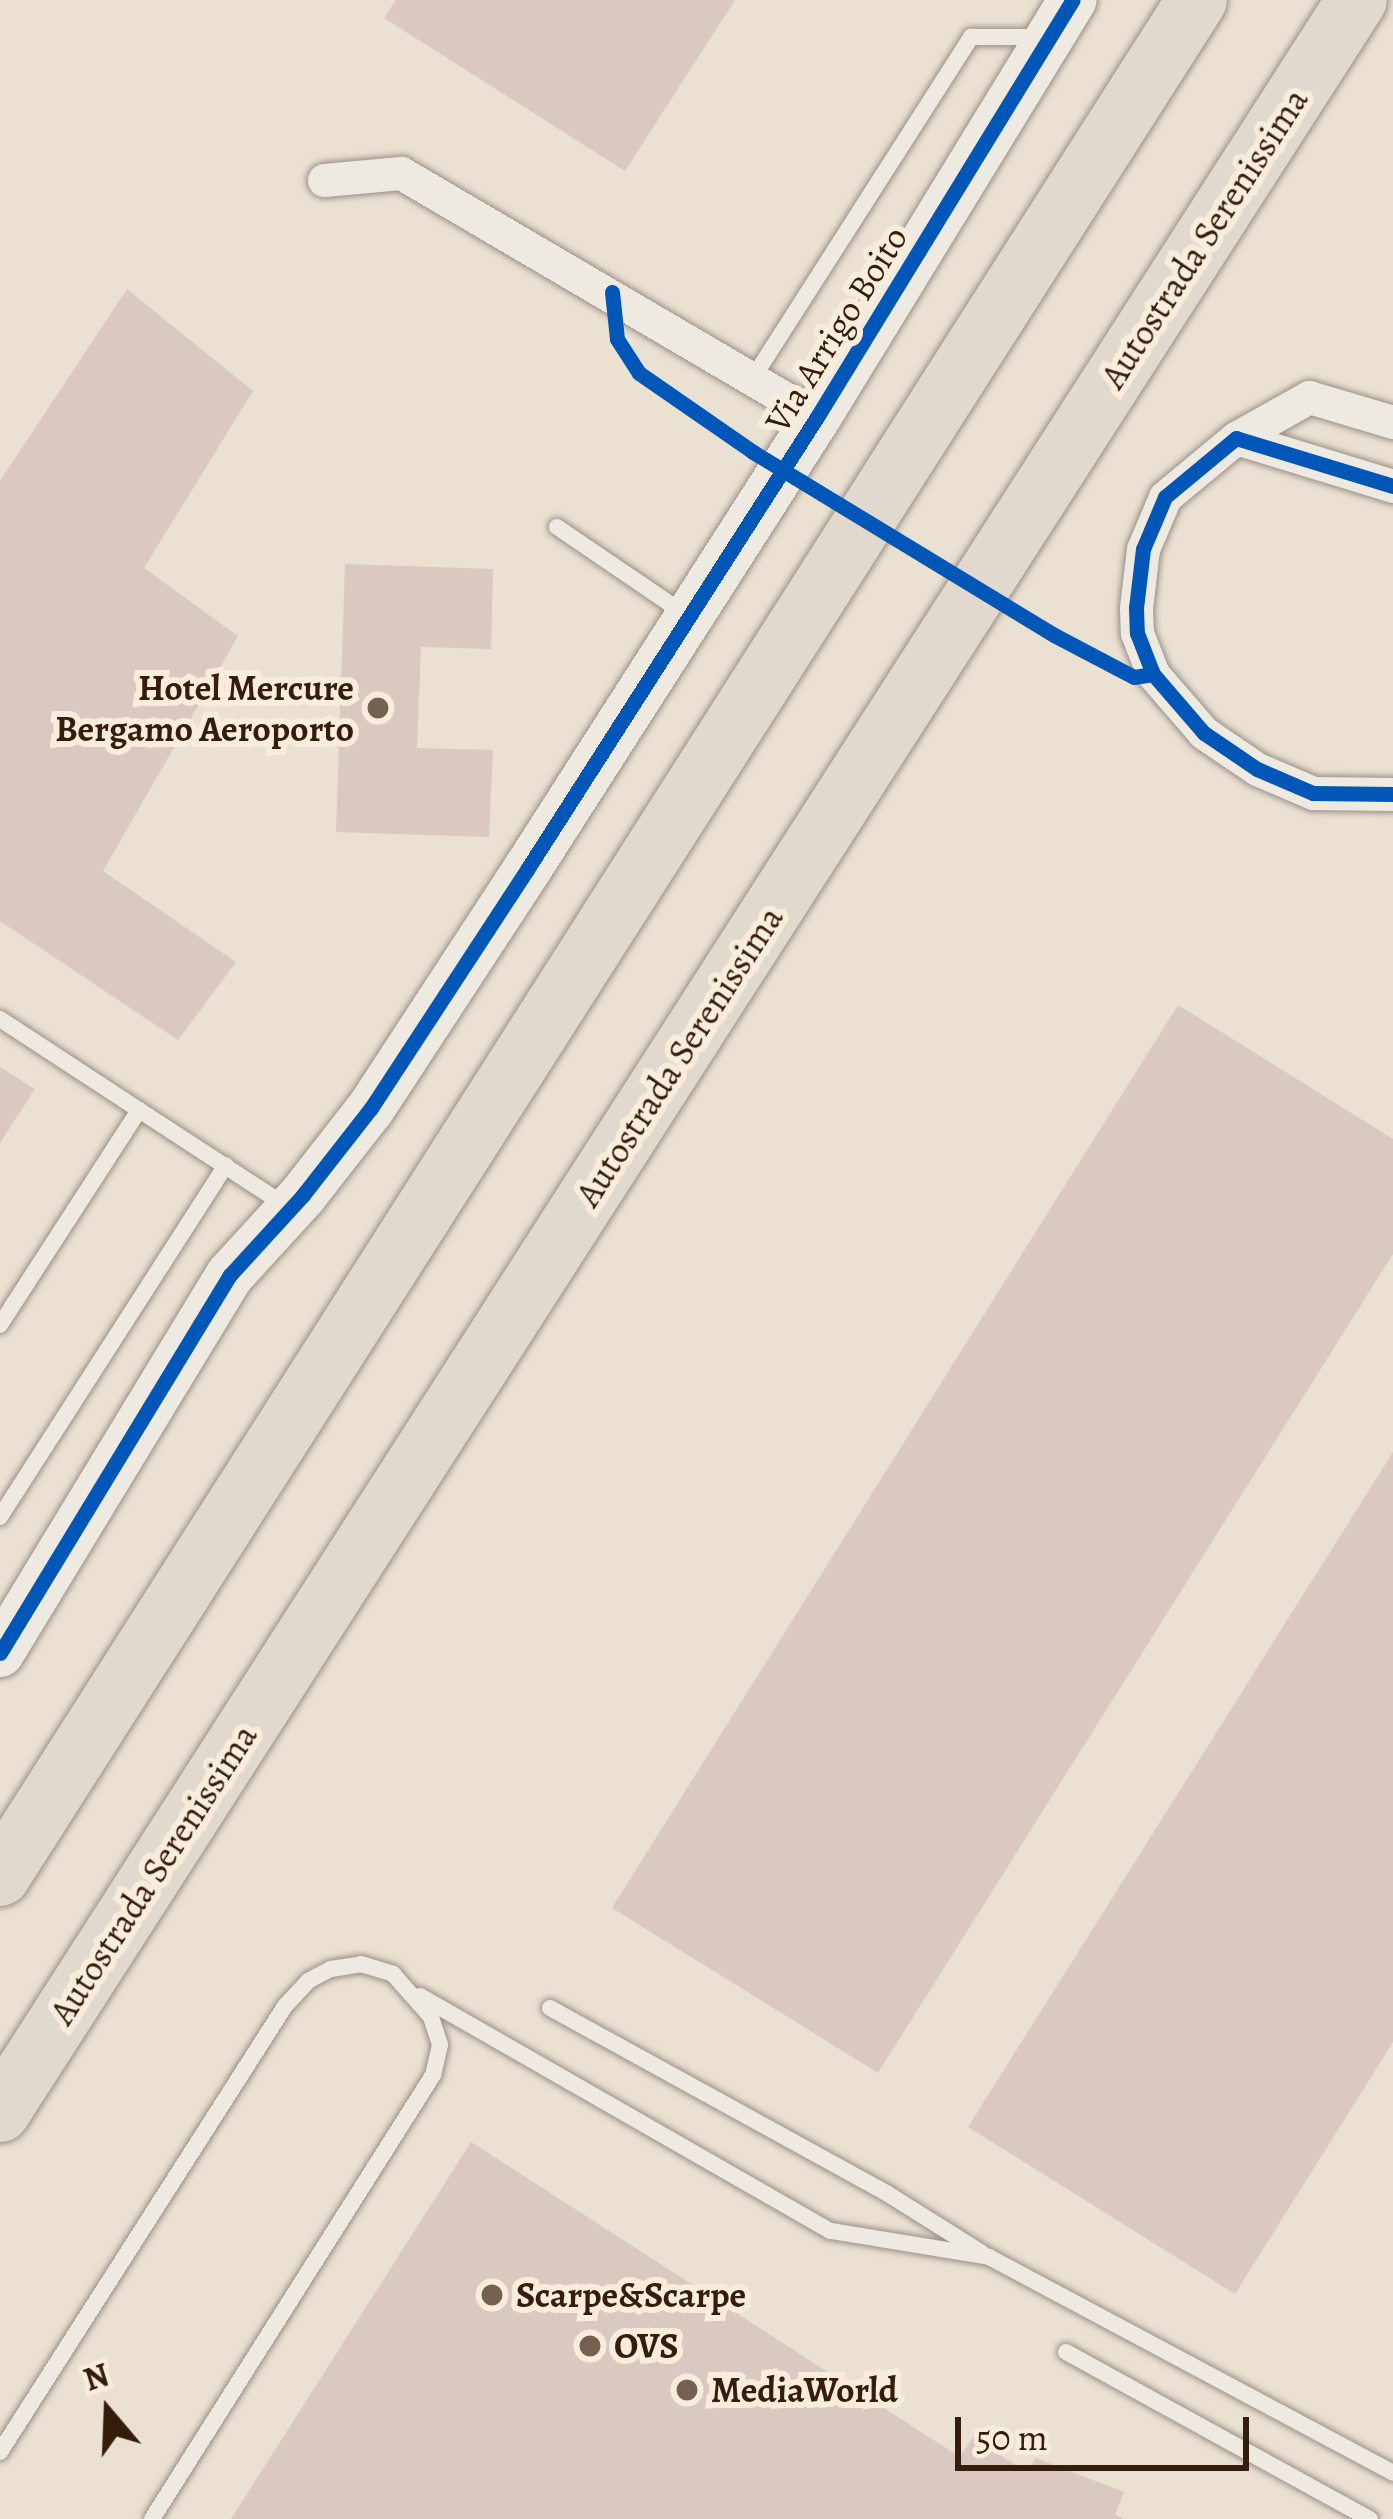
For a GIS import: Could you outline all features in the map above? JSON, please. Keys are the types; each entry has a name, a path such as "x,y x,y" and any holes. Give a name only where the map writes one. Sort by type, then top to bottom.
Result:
{"highway":[{"path":"0,1876 1197,0"},
{"name":"Autostrada Serenissima","path":"0,2112 1357,0"}],"street":[{"name":"Via Arrigo Boito","path":"0,1653 230,1275 370,1108 528,868 817,417 1063,18"},
{"path":"324,180 401,173 817,417"},
{"path":"1393,422 1309,398 1236,438 1194,468 1165,497 1137,582 1137,634 1143,655 1184,713 1257,769 1313,793 1393,794"},
{"path":"1236,438 1393,486"}],"lane":[{"path":"753,378 971,37 1063,18"},
{"path":"557,527 688,616"},
{"path":"0,1019 290,1209"},
{"path":"0,1325 139,1110"},
{"path":"0,1517 226,1166"},
{"path":"0,2452 297,1994 331,1969 361,1964 393,1974 415,1993 831,2231 989,2258"},
{"path":"152,2519 434,2075 440,2045 431,2017 415,1993"},
{"path":"550,2008 888,2194 989,2258 1393,2473"},
{"path":"1066,2352 1370,2519"}],"building":[{"path":"396,0 735,0 625,171 384,18"},
{"path":"127,289 253,391 144,568 238,636 103,871 236,962 178,1040 0,921 0,481"},
{"path":"345,564 493,569 491,649 421,647 417,748 493,750 489,837 336,832"},
{"path":"1178,1005 1393,1139 1393,1254 878,2073 612,1908"},
{"path":"0,1067 35,1089 0,1143"},
{"path":"1393,1452 1393,2042 1235,2294 968,2127"},
{"path":"471,2142 960,2457 973,2437 1026,2472 1036,2458 1124,2492 1115,2515 1125,2519 231,2519"}],"cycle path":[{"path":"0,1653 230,1275 303,1195 371,1108 528,868 817,417 1073,0"},
{"path":"612,292 617,339 639,373 753,452 1054,635 1134,677 1153,674"},
{"path":"1393,486 1236,438 1165,497 1143,549 1136,608 1137,633 1153,674 1204,733 1257,769 1313,793 1393,794"}],"place":[{"name":"Hotel Mercure Bergamo Aeroporto","path":"378,708"},
{"name":"Scarpe&Scarpe","path":"492,2295"},
{"name":"OVS","path":"590,2346"},
{"name":"MediaWorld","path":"687,2390"}]}
